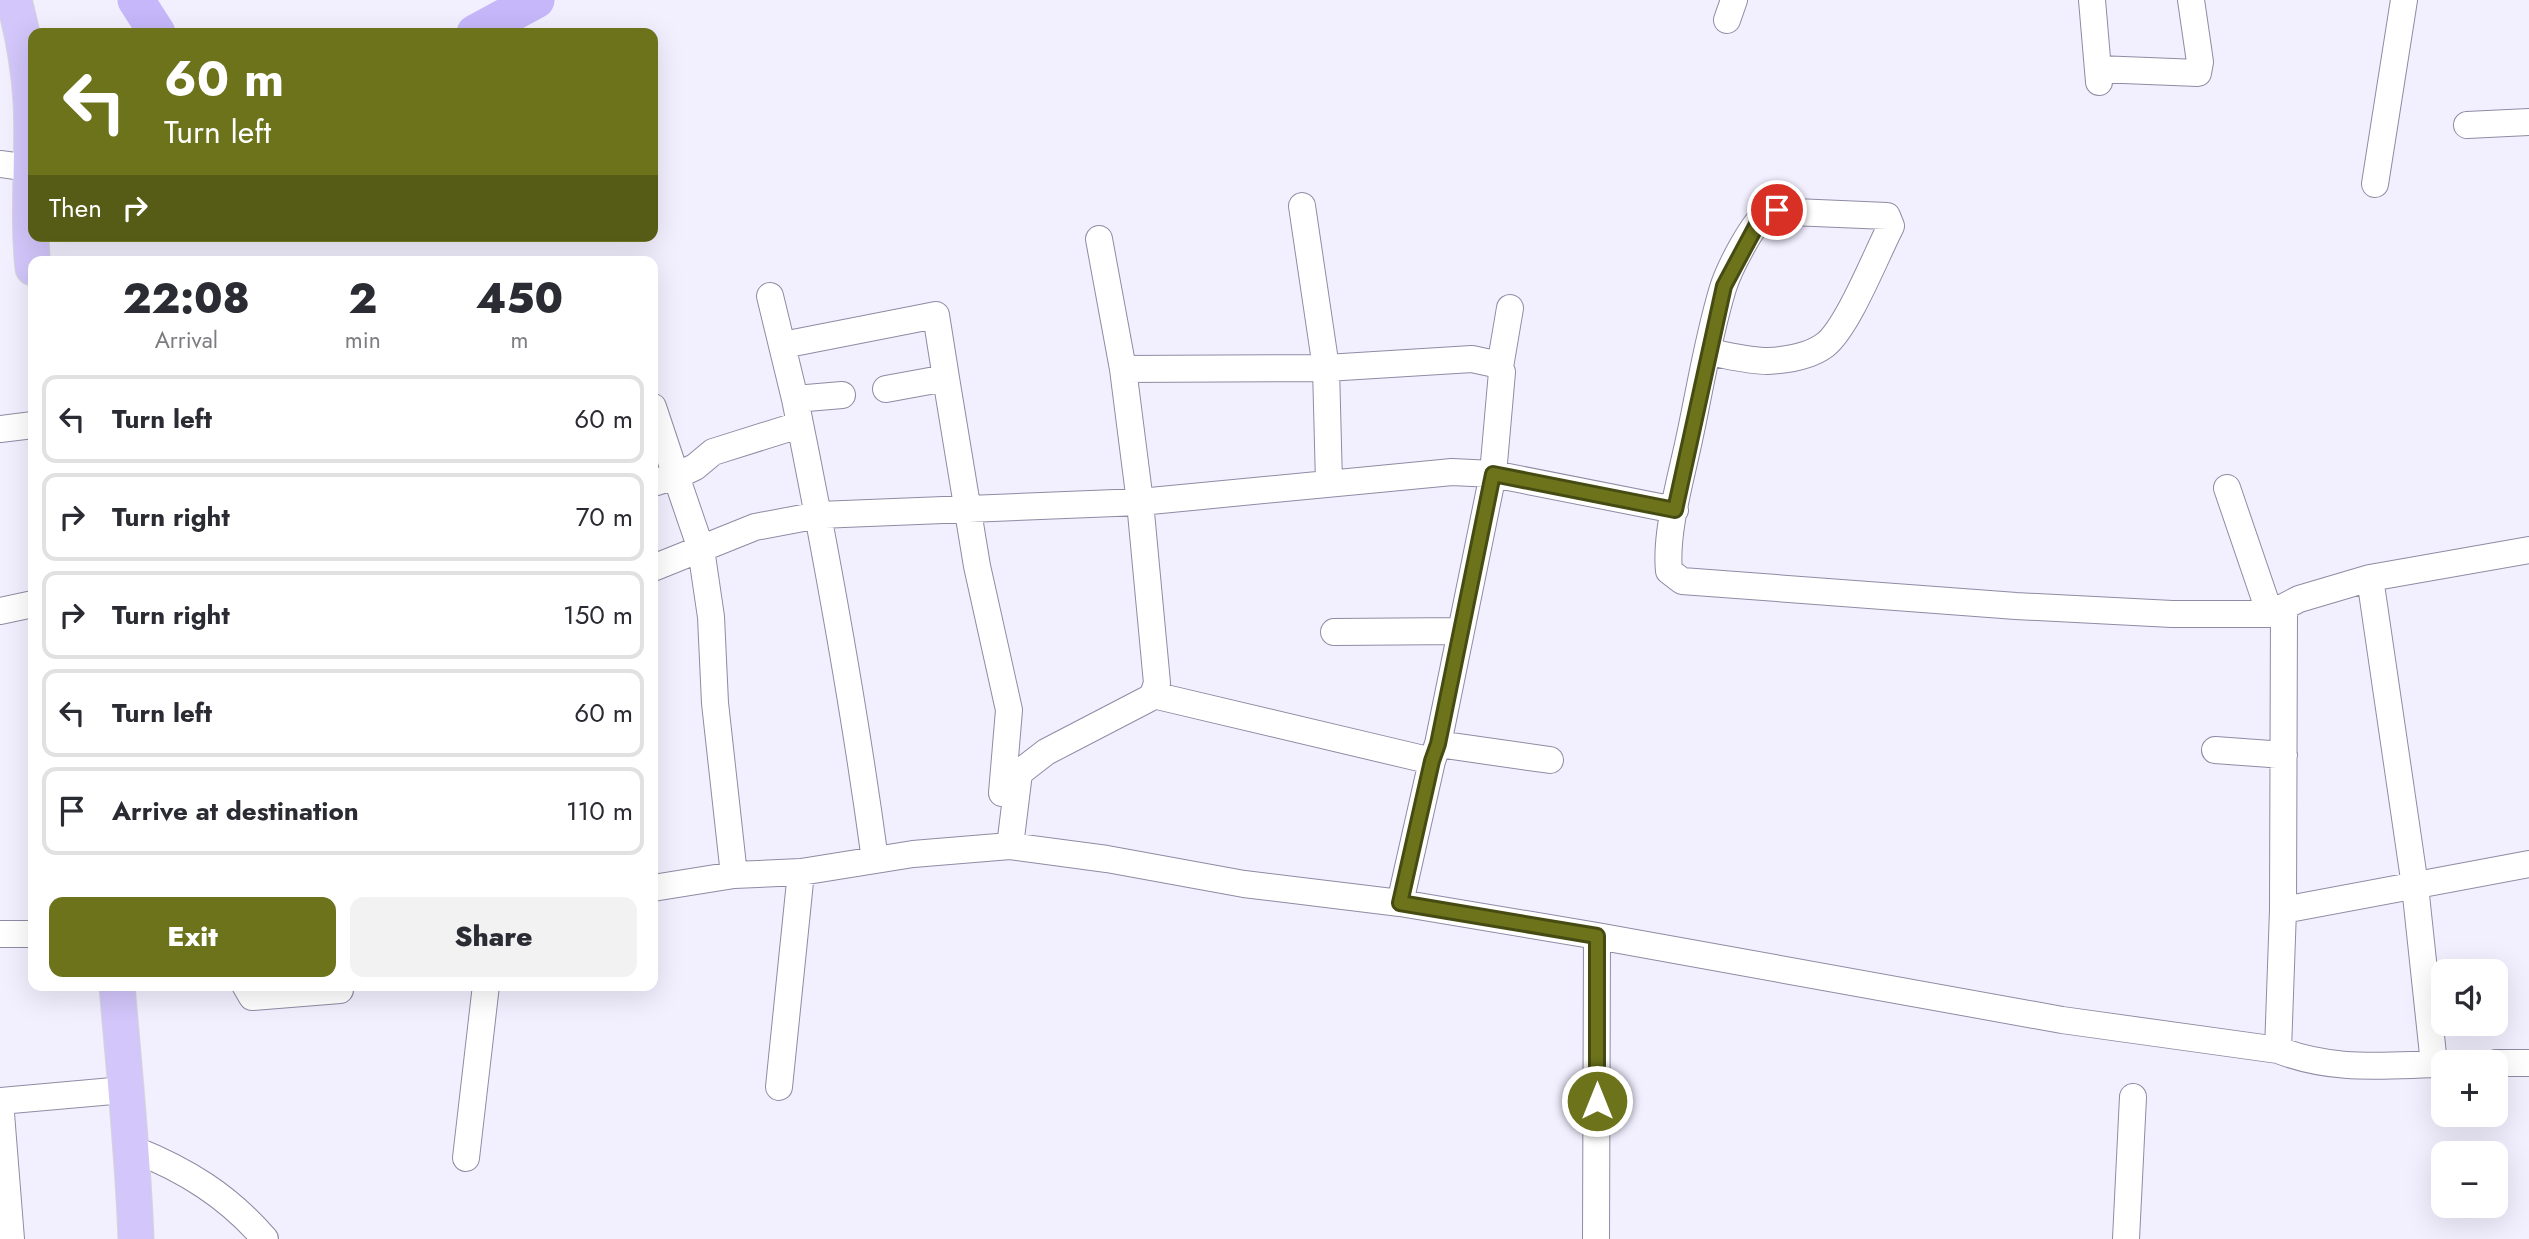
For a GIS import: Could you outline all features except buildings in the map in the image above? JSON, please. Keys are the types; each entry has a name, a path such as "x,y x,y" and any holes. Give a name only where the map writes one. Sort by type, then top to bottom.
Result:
{"main road":[{"path":"14,0 28,64"},
{"path":"28,118 15,166 28,240"},
{"path":"117,991 124,1090 133,1149 136,1239"}],"street":[{"path":"2092,0 2099,76 2197,73 2200,62 2191,0"},
{"path":"2375,184 2404,0"},
{"path":"2467,125 2529,122"},
{"path":"1302,206 1326,368 1328,483"},
{"path":"1708,352 1765,361 1794,358 1822,347 1833,338 1846,315 1891,226 1891,221 1887,216 1777,210 1762,215 1724,286 1708,352 1675,510 1668,566 1672,576 1682,581 2016,606 2172,614 2277,611 2299,599 2370,578 2529,551"},
{"path":"1099,239 1123,369 1140,502 1157,664 1153,695"},
{"path":"770,296 795,398 819,515 864,774 875,860"},
{"path":"1400,903 1435,752 1493,474 1504,377 1500,367 1510,308"},
{"path":"783,345 936,316 965,508 1009,710 1001,846"},
{"path":"1123,369 1326,368 1472,359 1500,367"},
{"path":"886,389 946,378"},
{"path":"795,398 842,395"},
{"path":"665,480 695,467 713,452 799,425"},
{"path":"0,429 28,426"},
{"path":"658,437 665,480 701,549 711,617 715,703 734,875"},
{"path":"658,566 755,527 819,515 1140,502 1452,472 1493,474 1675,510"},
{"path":"2227,488 2277,611 2284,755 2283,910 2278,1050"},
{"path":"2370,578 2437,1050"},
{"path":"0,611 28,605"},
{"path":"1335,632 1460,631"},
{"path":"1001,846 1019,773 1046,752 1153,695 1435,752 1550,761"},
{"path":"2216,750 2284,755"},
{"path":"658,887 734,875 801,872 875,860 1001,846 1107,859 1244,884 1400,903 2062,1020 2278,1050 2305,1060 2379,1068 2431,1065"},
{"path":"2283,910 2529,864"},
{"path":"779,1087 801,872"},
{"path":"0,934 28,934"},
{"path":"1597,936 1597,1239"},
{"path":"248,991 252,997 318,991"},
{"path":"466,1158 485,991"},
{"path":"2508,1063 2529,1063"},
{"path":"11,1239 0,1101 124,1090"},
{"path":"2126,1239 2133,1097"},
{"path":"133,1149 194,1177 226,1198 265,1239"}],"waterway":[{"path":"136,0 154,28"},
{"path":"484,28 536,0"}],"route":[{"path":"1597,1101 1597,936 1400,903 1438,744 1493,474 1675,510 1724,286 1762,215 1777,210"}]}
